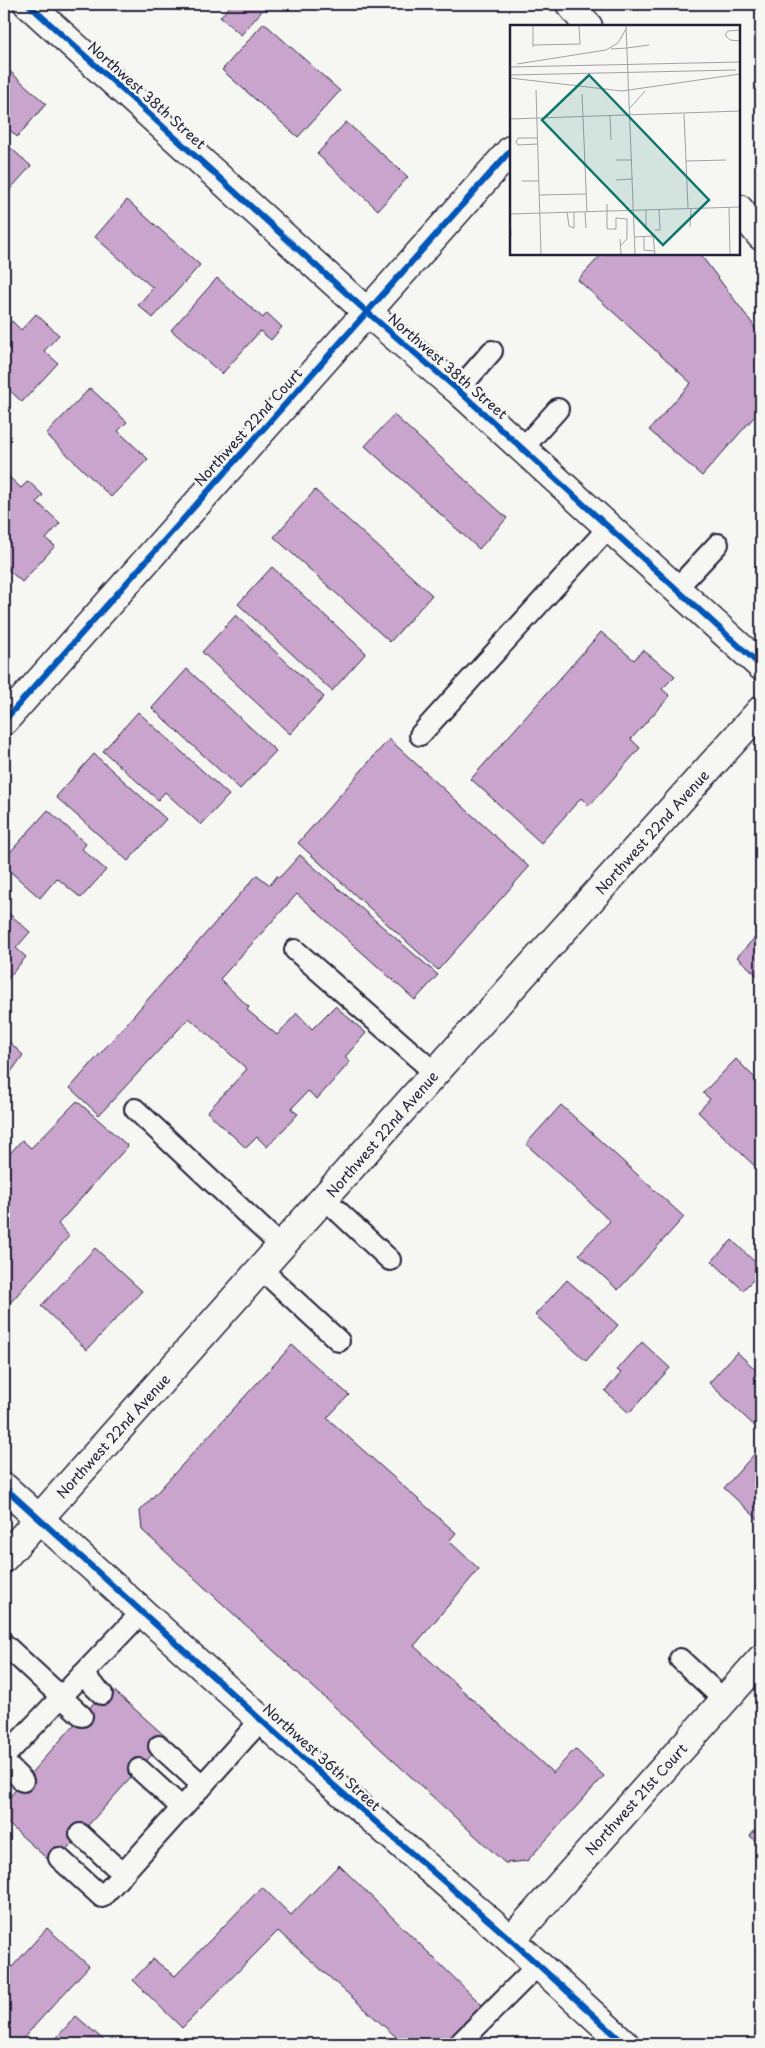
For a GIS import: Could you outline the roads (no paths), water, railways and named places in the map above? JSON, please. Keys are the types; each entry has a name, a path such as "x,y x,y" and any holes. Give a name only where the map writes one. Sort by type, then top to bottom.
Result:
{"main road":[{"name":"Northwest 38th Street","path":"28,4 367,312 458,390 761,666"},
{"path":"570,4 587,25"},
{"name":"Northwest 22nd Court","path":"4,721 510,151"},
{"path":"740,211 761,236"},
{"name":"Northwest 22nd Avenue","path":"4,1558 761,710"},
{"name":"Northwest 36th Street","path":"4,1487 261,1720 511,1940 625,2044"},
{"name":"Northwest 21st Court","path":"511,1940 761,1659"}],"lane":[{"path":"458,390 492,351"},
{"path":"522,449 558,409"},
{"path":"420,735 608,527"},
{"path":"677,588 718,544"},
{"path":"295,950 435,1073"},
{"path":"135,1109 282,1247"},
{"path":"325,1199 390,1260"},
{"path":"262,1270 339,1341"},
{"path":"4,1757 142,1612"},
{"path":"4,1644 82,1716"},
{"path":"680,1659 724,1700"},
{"path":"82,1675 102,1694"},
{"path":"59,1858 102,1897 261,1720"},
{"path":"159,1746 203,1786"},
{"path":"4,1762 24,1781"},
{"path":"139,1768 182,1808"},
{"path":"80,1834 123,1874"},
{"path":"459,2044 538,1965"}]}
